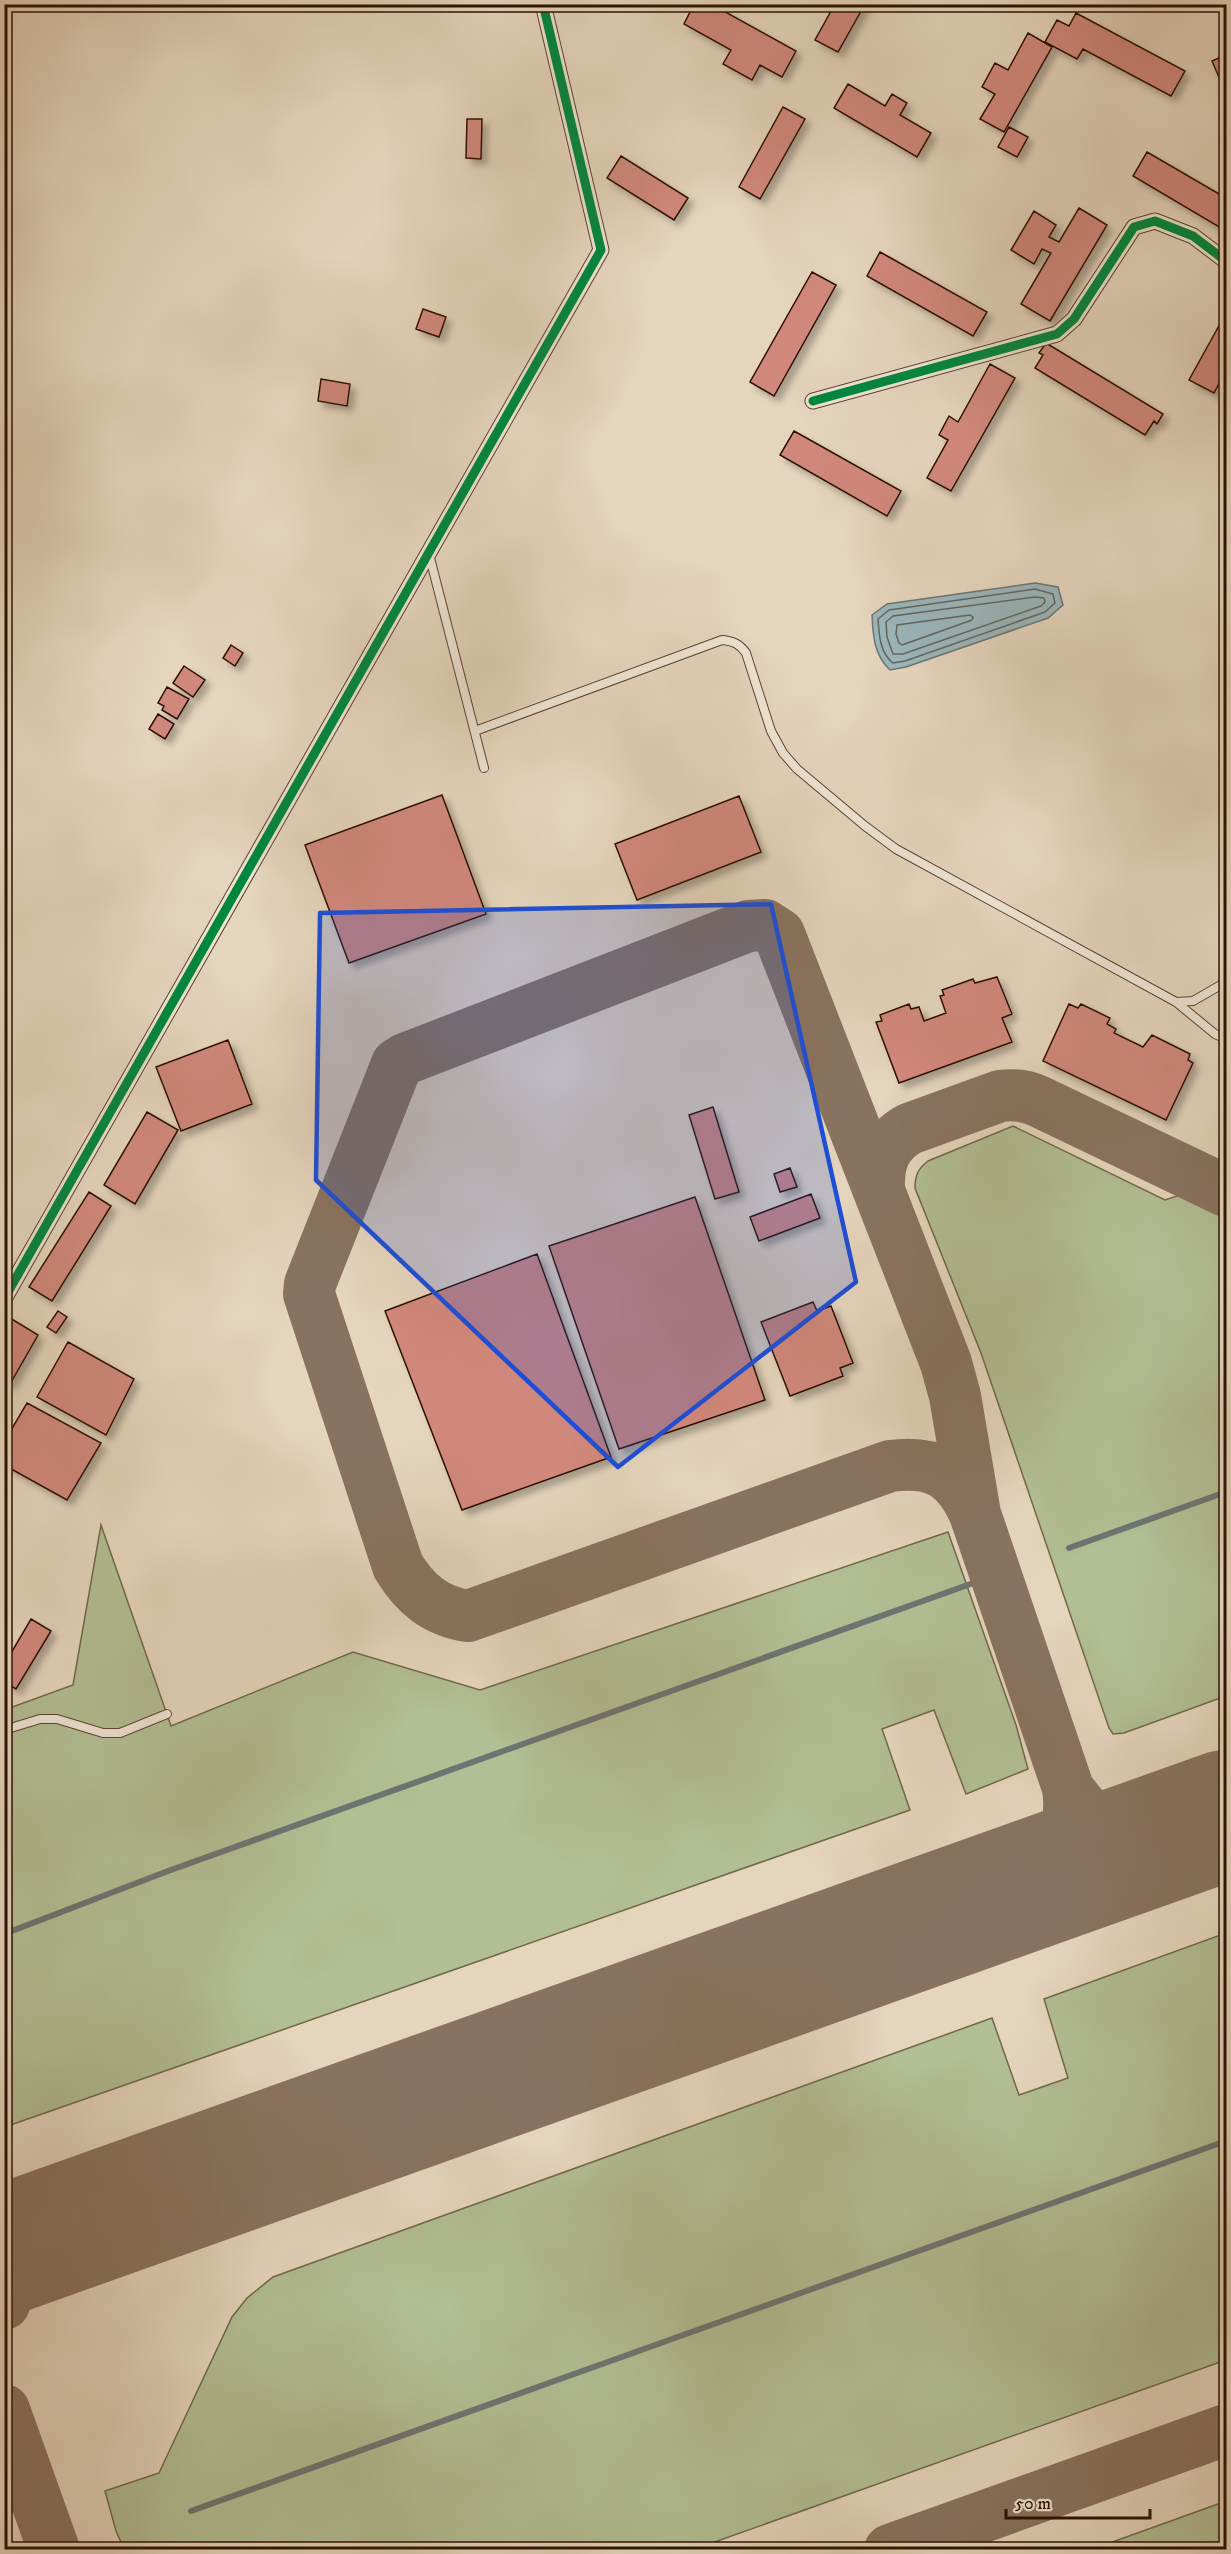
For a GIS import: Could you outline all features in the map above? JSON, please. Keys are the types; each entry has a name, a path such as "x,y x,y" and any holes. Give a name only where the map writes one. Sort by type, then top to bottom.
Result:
{"street":[{"path":"4,1299 601,250 543,4"},
{"path":"813,401 1057,334 1074,319 1134,227 1155,221 1193,236 1227,261"}],"lane":[{"path":"429,552 484,768"},
{"path":"475,731 722,640 731,641 741,646 746,653 771,731 783,753 797,769 865,826 896,849 1176,1002 1215,1034 1227,1039"},
{"path":"1176,1002 1193,1001 1227,982"},
{"path":"4,1731 40,1719 57,1719 104,1733 120,1733 167,1714"}],"highlighted area":[{"path":"771,904 856,1282 618,1467 316,1180 320,913"}],"green space":[{"path":"1013,1126 1165,1200 1189,1192 1226,1210 1226,1696 1124,1733 1113,1734 1109,1728 981,1353 915,1188 918,1173 928,1161"},
{"path":"101,1525 171,1726 353,1652 480,1690 948,1532 1016,1725 1028,1769 966,1794 934,1710 882,1729 910,1810 5,2127 4,1710 73,1685"},
{"path":"1226,1933 1226,2360 695,2549 124,2549 116,2531 105,2491 159,2473 232,2317 247,2298 273,2277 992,2018 1019,2095 1068,2078 1044,1999"},
{"path":"1226,2502 1226,2549 1093,2549 1218,2504"}],"water":[{"path":"1035,583 1058,587 1063,605 1048,618 906,667 890,670 878,652 872,615 887,604"}],"building":[{"path":"694,4 711,4 796,51 782,77 760,65 752,80 723,64 731,50 684,24"},
{"path":"835,4 865,4 838,52 815,40"},
{"path":"1076,13 1185,71 1171,96 1083,49 1077,59 1045,42 1057,20 1069,26"},
{"path":"1028,33 1052,47 1004,132 980,119 995,94 982,87 995,63 1008,70"},
{"path":"1226,55 1226,88 1224,89 1212,61"},
{"path":"848,84 885,106 892,94 907,103 900,115 931,133 917,157 834,108"},
{"path":"783,107 805,119 760,199 739,187"},
{"path":"467,119 482,119 481,159 466,158"},
{"path":"1009,127 1028,137 1017,157 998,147"},
{"path":"1147,152 1226,198 1226,231 1133,176"},
{"path":"621,156 688,198 674,220 607,178"},
{"path":"1079,208 1107,225 1050,321 1021,304 1051,253 1042,249 1034,264 1011,250 1034,211 1056,225 1049,237 1059,242"},
{"path":"880,252 987,312 973,336 867,276"},
{"path":"812,272 836,285 774,396 750,382"},
{"path":"423,309 446,317 439,337 416,329"},
{"path":"1226,313 1226,370 1214,393 1189,380"},
{"path":"1046,343 1163,414 1157,424 1154,421 1145,435 1035,368 1043,355 1039,353"},
{"path":"990,364 1015,378 951,491 927,478 948,440 939,435 949,416 958,422"},
{"path":"321,379 350,384 347,406 318,401"},
{"path":"794,431 901,491 887,516 780,455"},
{"path":"231,645 243,653 235,666 223,658"},
{"path":"184,666 205,680 193,697 173,683"},
{"path":"167,687 189,699 177,719 162,710 164,706 158,703"},
{"path":"158,714 174,724 165,739 149,729"},
{"path":"442,795 486,914 349,963 305,845"},
{"path":"739,796 761,852 637,900 615,844"},
{"path":"997,977 1012,1014 1002,1018 1012,1042 899,1083 876,1022 882,1021 880,1015 909,1004 911,1009 919,1007 924,1021 946,1013 940,996 944,995 942,990 973,979 975,983"},
{"path":"1069,1004 1078,1008 1081,1004 1110,1018 1107,1024 1116,1029 1114,1033 1143,1047 1152,1035 1190,1054 1188,1060 1193,1063 1166,1120 1043,1061"},
{"path":"1226,1010 1226,1028 1220,1025"},
{"path":"228,1040 252,1104 181,1131 156,1067"},
{"path":"713,1107 739,1192 715,1199 689,1115"},
{"path":"147,1112 178,1130 135,1204 104,1185"},
{"path":"790,1168 797,1187 780,1192 774,1174"},
{"path":"89,1192 111,1206 52,1301 29,1287"},
{"path":"811,1194 820,1218 759,1241 750,1217"},
{"path":"695,1197 765,1400 619,1449 549,1246"},
{"path":"537,1254 611,1457 462,1510 385,1311"},
{"path":"813,1302 817,1311 831,1306 853,1363 840,1368 843,1376 790,1396 761,1322"},
{"path":"58,1311 67,1317 56,1333 47,1327"},
{"path":"10,1318 38,1335 10,1384 4,1381 4,1328"},
{"path":"68,1342 134,1379 106,1435 37,1397"},
{"path":"27,1403 101,1443 67,1500 4,1465 4,1442"},
{"path":"31,1619 51,1631 16,1689 4,1682 4,1665"}],"waterway":[{"path":"1069,1548 1226,1492"},
{"path":"4,1934 168,1871 976,1582"},
{"path":"191,2511 1226,2141"}],"taxiway":[{"path":"975,1514 960,1488 942,1472 919,1465 890,1466 468,1616 456,1614 427,1600 411,1585 398,1566 309,1294 310,1284 397,1064 748,926 765,925 779,934 946,1363 955,1396 975,1514 1068,1788 1068,1821 1058,1848 1041,1871 1016,1892"},
{"path":"879,1189 882,1161 889,1147 901,1134 909,1129 1000,1096 1010,1095 1024,1096 1038,1101 1226,1191"},
{"path":"1068,1788 1078,1803 1090,1814 1115,1830 1144,1835 1177,1833"},
{"path":"4,2304 18,2277 35,2256 81,2223"},
{"path":"4,2410 54,2550"},
{"path":"890,2550 1226,2430"}],"runway":[{"path":"4,2250 1226,1815"}],"cycle path":[{"path":"4,1299 601,250 543,4"},
{"path":"813,401 1057,334 1074,319 1134,227 1155,221 1193,236 1226,261"}]}
